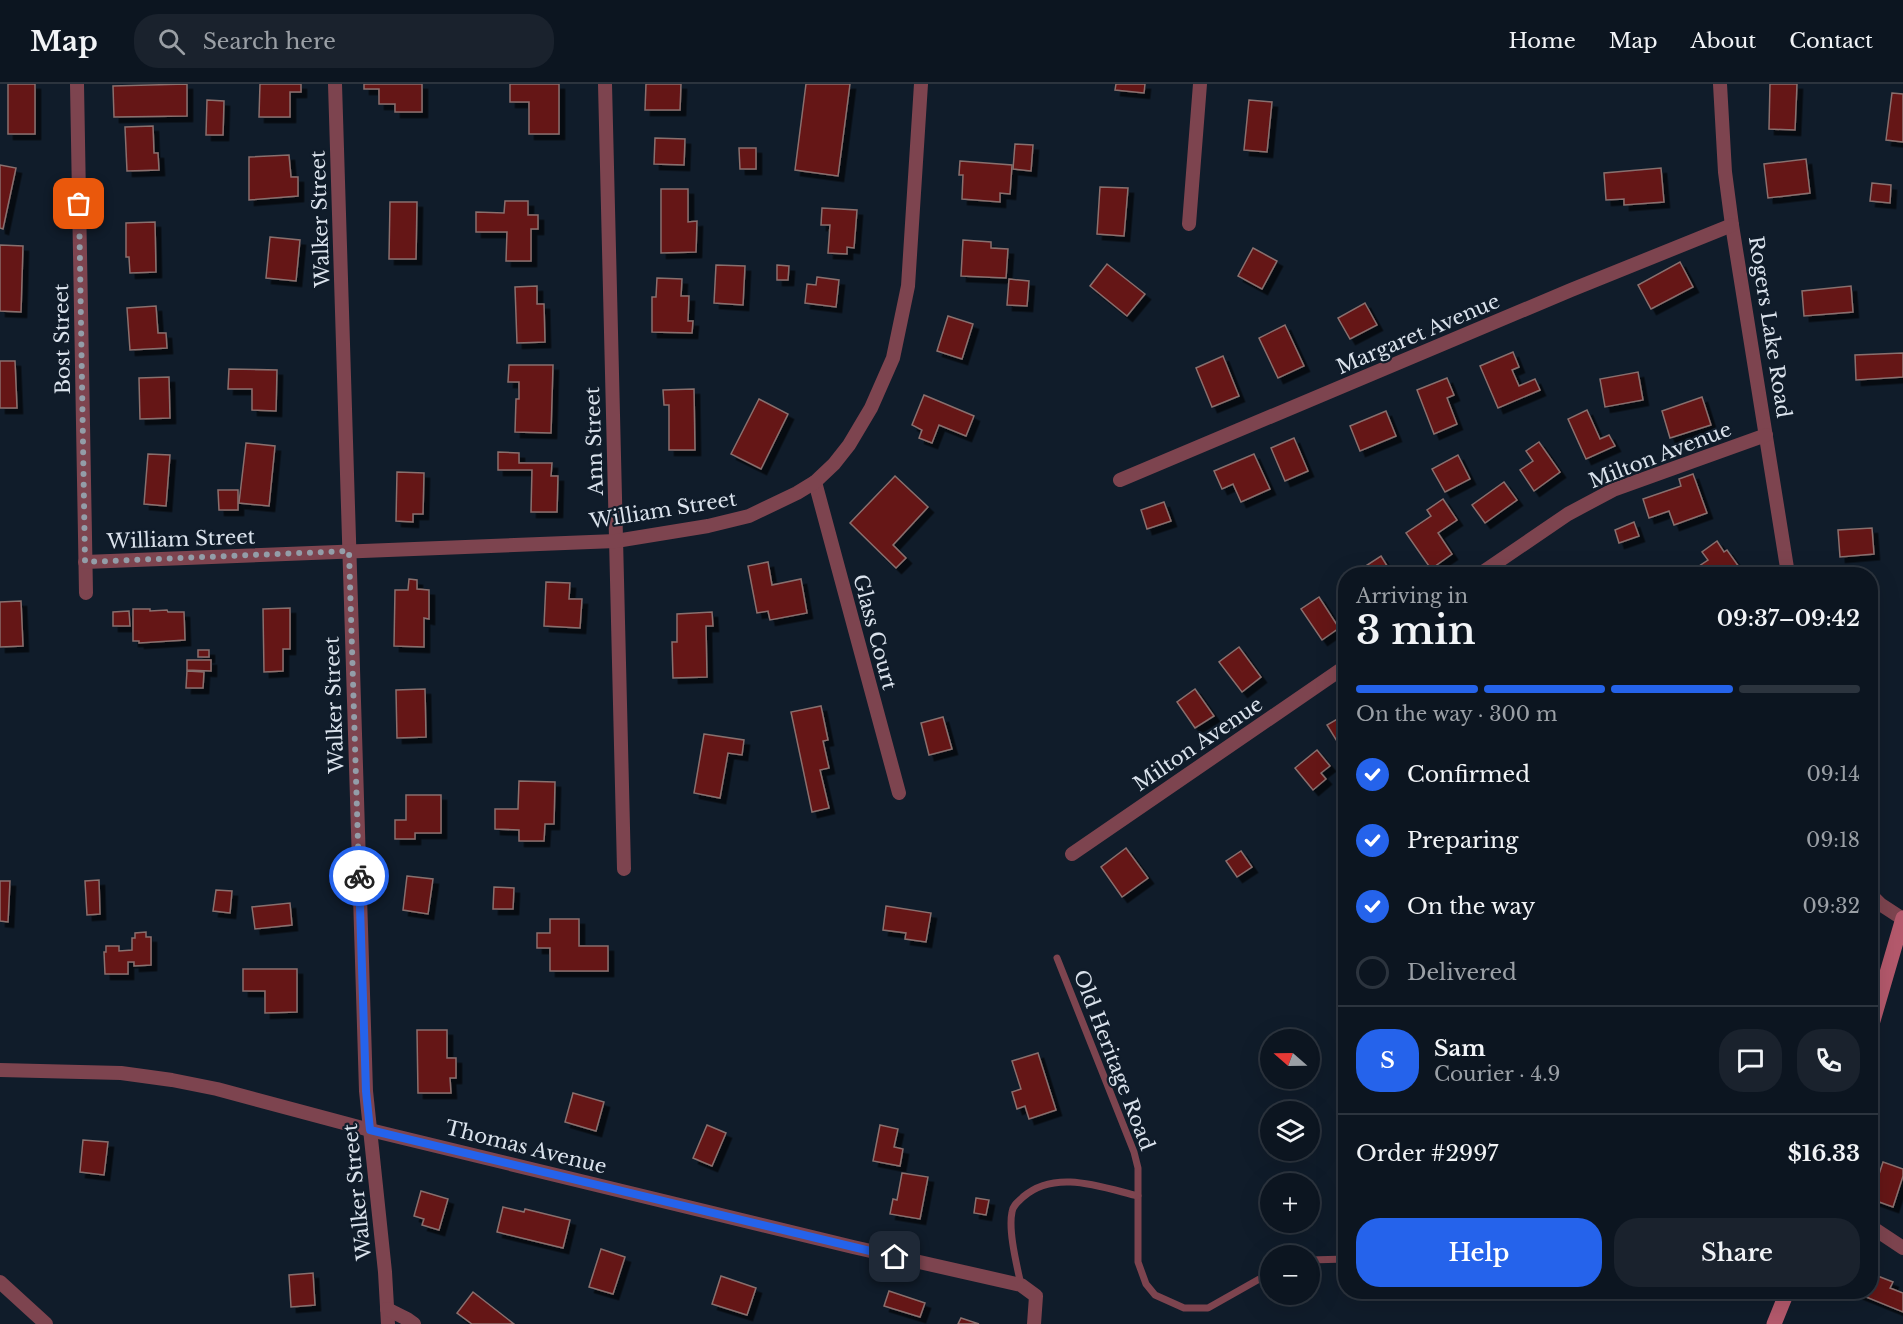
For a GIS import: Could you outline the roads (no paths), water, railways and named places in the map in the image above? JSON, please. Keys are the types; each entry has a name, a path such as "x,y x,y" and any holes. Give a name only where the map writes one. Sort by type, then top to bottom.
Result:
{"main road":[{"path":"1878,1004 1903,919"},
{"path":"1774,1324 1784,1299"}],"street":[{"name":"Bost Street","path":"77,84 86,593"},
{"name":"Walker Street","path":"336,84 366,1091 385,1272 388,1324"},
{"name":"Ann Street","path":"605,84 624,869"},
{"name":"William Street","path":"85,562 616,541 708,526 749,516 797,493 815,482 834,464 849,445 866,417 893,358 908,286 921,84"},
{"path":"1189,224 1200,84"},
{"name":"Rogers Lake Road","path":"1720,84 1725,172 1732,225 1787,567"},
{"name":"Margaret Avenue","path":"1120,480 1571,290 1732,225"},
{"name":"Milton Avenue","path":"1490,567 1568,514 1613,490 1766,435"},
{"name":"Glass Court","path":"815,482 899,793"},
{"name":"Milton Avenue","path":"1072,854 1338,671"},
{"path":"1878,902 1903,919"},
{"name":"Thomas Avenue","path":"0,1070 121,1073 216,1089 370,1130 853,1247 1021,1285 1036,1296 1034,1324"},
{"path":"1878,1231 1903,1248"},
{"path":"0,1282 46,1324"},
{"path":"387,1310 407,1318 414,1324"}],"lane":[{"name":"Old Heritage Road","path":"1058,958 1134,1152 1137,1168 1138,1262 1146,1284 1155,1294 1184,1308 1208,1308 1260,1279"},
{"path":"1021,1285 1011,1214 1014,1205 1026,1194 1042,1185 1064,1182 1089,1184 1138,1196"},
{"path":"1320,1260 1338,1259"}]}
